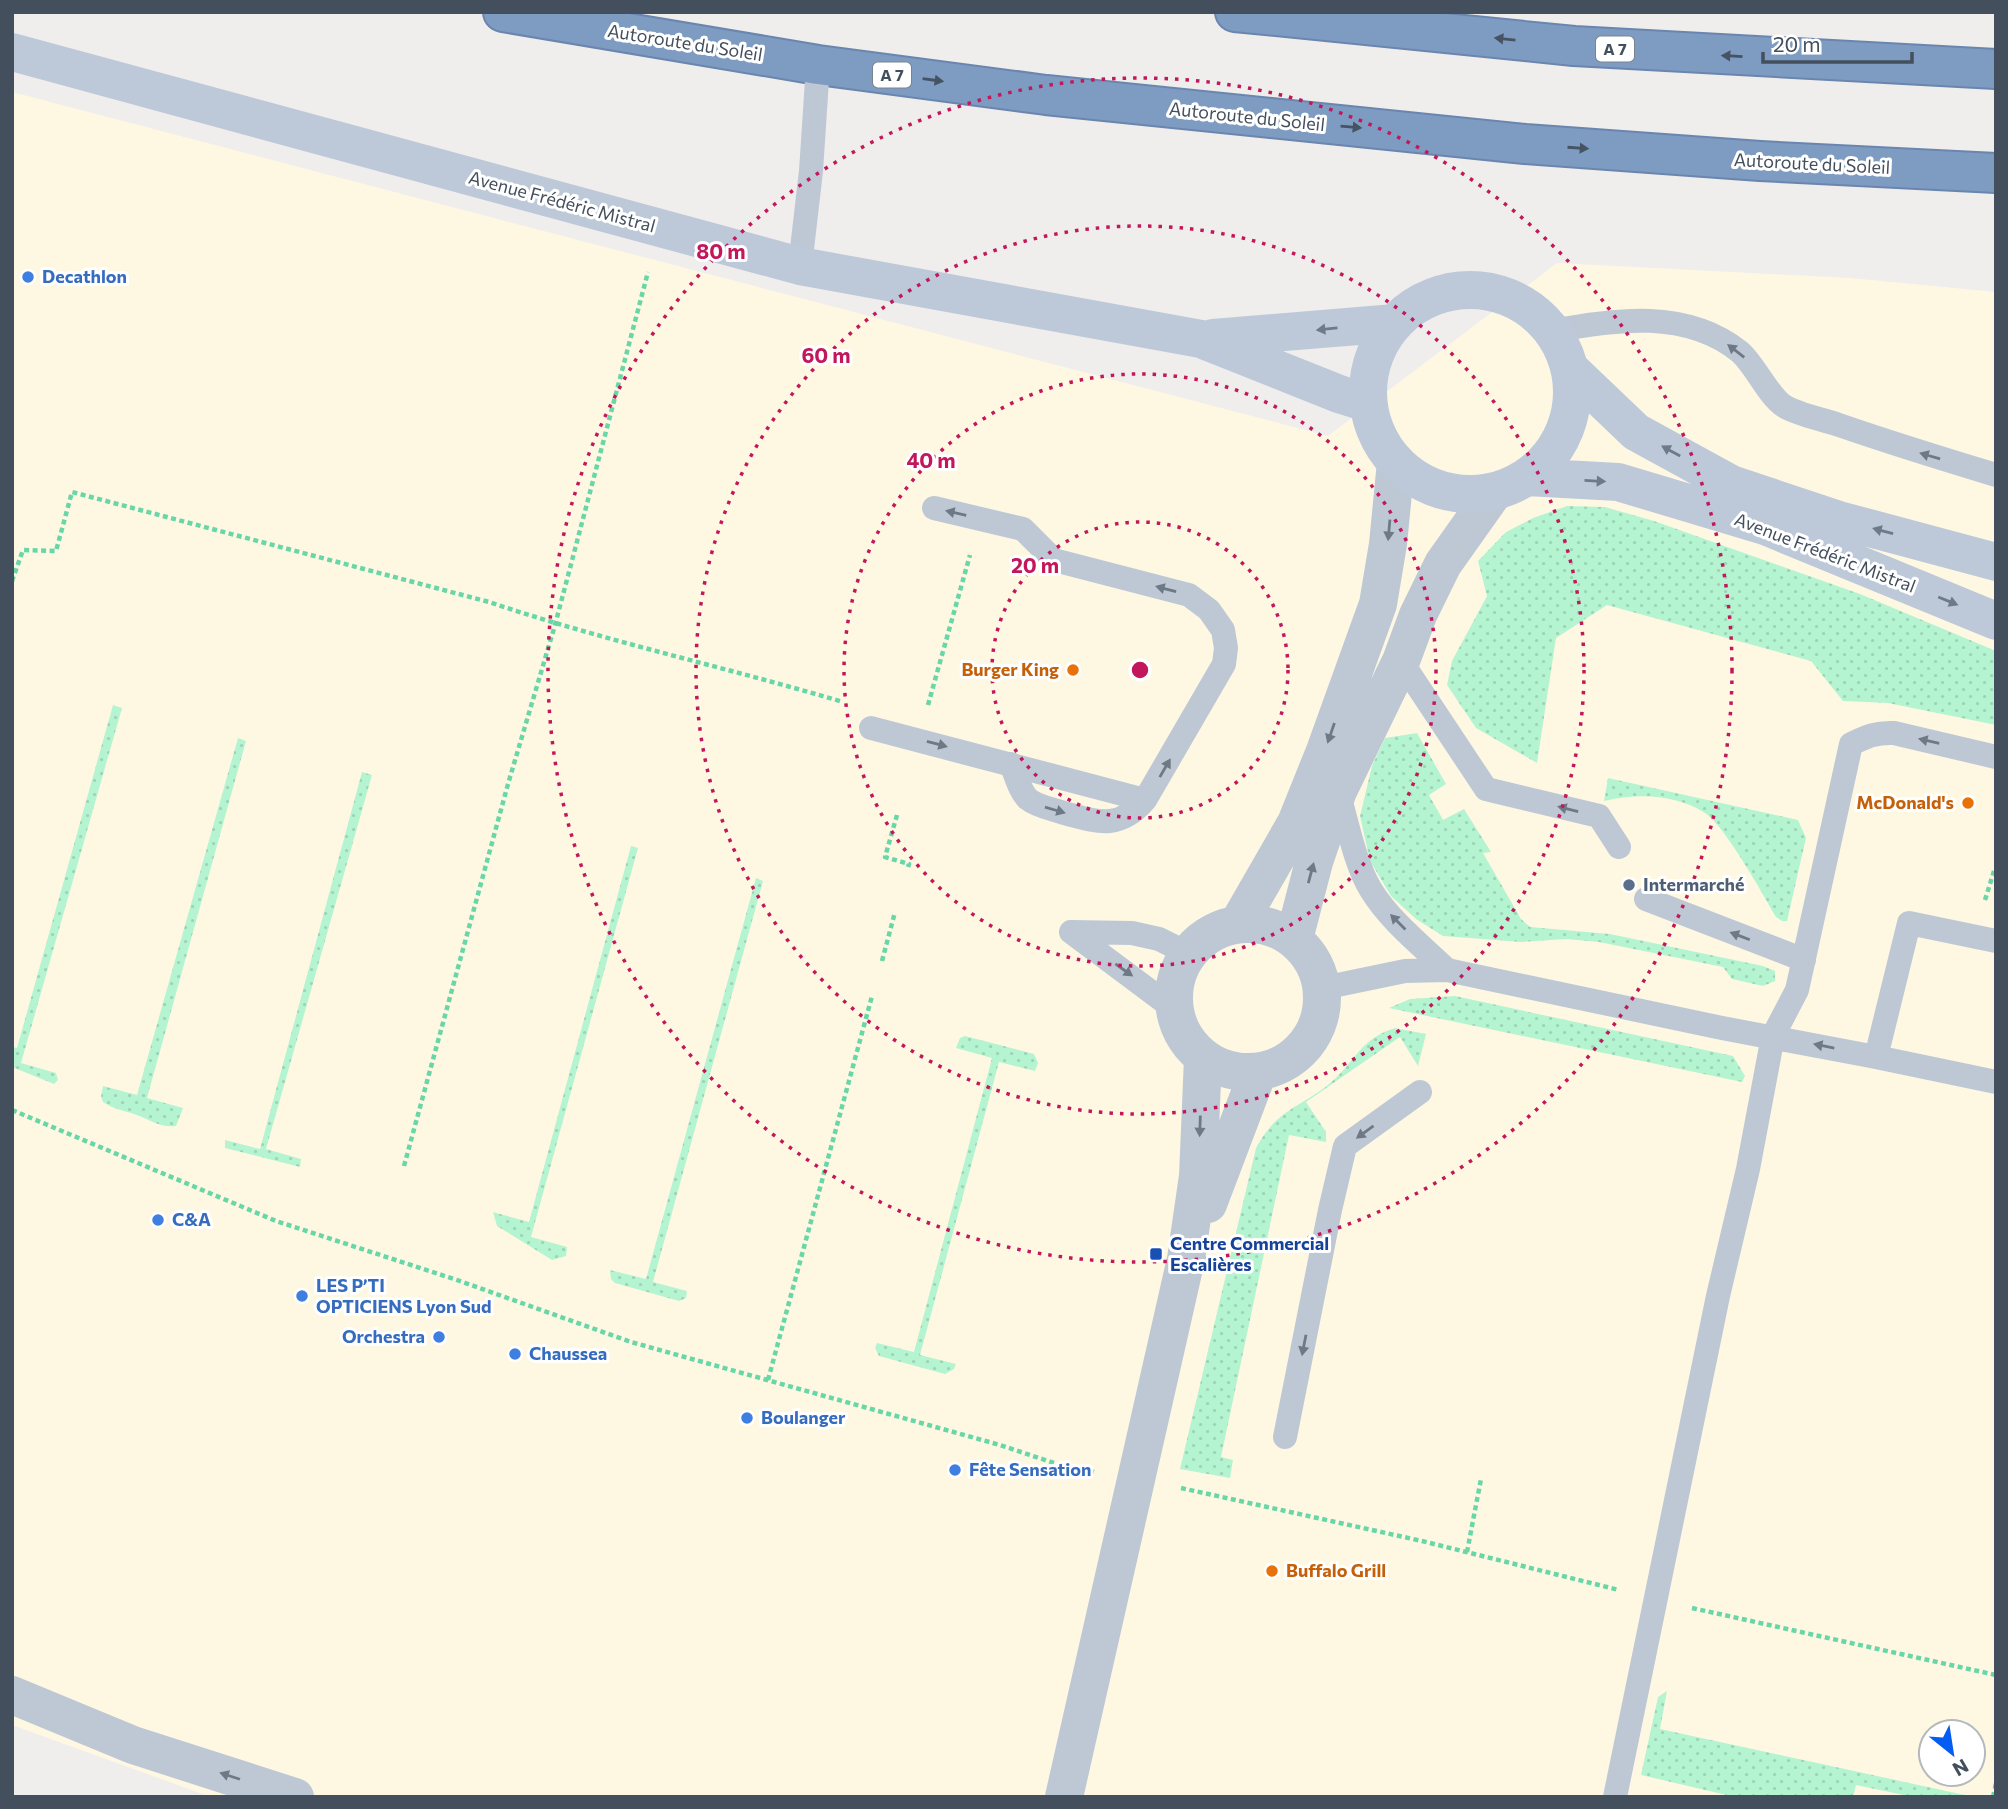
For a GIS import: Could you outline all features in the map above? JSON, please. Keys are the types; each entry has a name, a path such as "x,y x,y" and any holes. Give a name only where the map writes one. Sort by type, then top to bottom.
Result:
{"highway":[{"name":"Autoroute du Soleil","path":"503,12 818,65 1046,95 1283,121 1525,144 1760,162 1996,173"},
{"name":"A 7","path":"1235,12 1574,46 1996,69"},
{"path":"1878,167 1996,200"}],"main road":[{"name":"Avenue Frédéric Mistral","path":"12,52 800,266 1201,339 1368,403"},
{"path":"1463,290 1488,292 1512,299 1534,312 1552,331 1563,349 1570,369 1572,394 1569,418 1560,440 1546,461 1511,484 1472,496 1454,494 1414,478 1396,462 1380,441 1368,403 1372,365 1381,342 1395,323 1415,307 1438,296 1463,290"},
{"name":"Avenue Frédéric Mistral","path":"1201,339 1395,323"},
{"name":"Avenue Frédéric Mistral","path":"1570,369 1636,432 1731,484 1839,520 1996,562"},
{"name":"Avenue Frédéric Mistral","path":"1511,484 1618,482 1765,526 1996,621"}],"street":[{"path":"1238,924 1296,823 1378,604 1388,544 1396,462"},
{"path":"1294,939 1314,862 1338,791 1401,662 1418,615 1443,564 1511,484"},
{"path":"1354,669 1401,662"},
{"path":"1238,924 1258,924 1277,929 1294,939 1308,953 1323,988 1322,1012 1314,1033 1300,1052 1281,1066 1258,1072 1239,1073 1220,1068 1203,1058 1189,1045 1174,1009 1174,989 1179,971 1189,954 1202,939 1219,929 1238,924"},
{"path":"1064,1797 1186,1259 1199,1176 1203,1058"},
{"path":"1186,1259 1258,1072"},
{"path":"12,1695 133,1745 295,1797"}],"lane":[{"path":"800,266 811,171 818,65"},
{"path":"1552,331 1584,325 1644,320 1676,322 1710,332 1742,354 1782,405 1908,449 1996,475"},
{"path":"934,508 1023,530 1054,560 1189,595 1209,610 1223,630 1226,648 1224,664 1145,800 1135,811 1111,822 1098,822 1040,805 1028,798 1021,789 1011,764"},
{"path":"1401,662 1486,789 1599,816 1619,847"},
{"path":"871,728 1145,800"},
{"path":"1615,1797 1718,1296 1748,1168 1773,1036 1797,990 1851,744 1880,732 1894,733 1996,757"},
{"path":"1338,791 1358,858 1371,890 1391,916 1447,970"},
{"path":"1646,899 1804,960"},
{"path":"1876,1057 1909,923 1996,941"},
{"path":"1174,1009 1071,932 1132,933 1159,939 1189,954"},
{"path":"1323,988 1405,971 1447,970 1996,1082"},
{"path":"1285,1437 1345,1146 1420,1091"}],"path":[{"path":"404,1166 508,784 555,625 645,279"},
{"path":"12,581 23,551 56,551 72,492 489,602 555,625 751,675 851,704"},
{"path":"927,709 972,548"},
{"path":"897,815 885,858 909,864 908,867"},
{"path":"882,961 895,912"},
{"path":"768,1380 872,996"},
{"path":"12,1110 276,1221 457,1280 631,1342 1000,1445 1054,1463 1201,1492 1467,1552 1656,1600 1996,1675"},
{"path":"1467,1552 1481,1479"},
{"path":"1993,1797 1996,1783"}],"shaded area":[{"path":"12,92 1328,436 1557,263 1850,278 1996,292 1996,1797 211,1797 12,1725"}],"green space":[{"path":"1567,506 1605,507 1654,521 1860,594 1996,651 1996,725 1888,703 1843,701 1811,661 1607,605 1556,638 1537,763 1476,728 1447,685 1452,661 1487,596 1478,561 1506,532 1533,518"},
{"path":"113,705 122,708 21,1063 56,1073 58,1080 54,1084 12,1067 12,1047 17,1048"},
{"path":"1417,733 1446,784 1429,795 1443,820 1464,809 1491,852 1483,853 1521,919 1530,927 1610,934 1763,966 1775,971 1775,981 1763,986 1732,979 1723,967 1599,942 1566,939 1522,942 1443,936 1416,919 1391,896 1370,861 1360,816 1372,766 1385,738"},
{"path":"238,738 246,741 147,1098 183,1108 176,1126 164,1126 110,1106 103,1102 101,1096 103,1086 137,1095"},
{"path":"362,772 372,775 266,1149 301,1159 300,1167 225,1148 225,1140 260,1149"},
{"path":"1608,778 1798,820 1806,838 1787,921 1776,917 1732,845 1705,813 1681,802 1656,797 1604,801"},
{"path":"631,846 638,848 531,1237 567,1247 566,1256 552,1260 497,1226 493,1212 529,1222"},
{"path":"756,878 763,881 653,1282 687,1291 686,1298 679,1301 615,1283 611,1279 610,1270 646,1279"},
{"path":"1455,996 1733,1056 1745,1076 1742,1082 1389,1008 1410,999"},
{"path":"1395,1028 1426,1034 1418,1066 1400,1037 1306,1102 1326,1132 1326,1142 1289,1135 1221,1457 1233,1460 1230,1478 1180,1469 1256,1148 1280,1117 1329,1084 1373,1038"},
{"path":"965,1036 1034,1054 1038,1063 1035,1071 999,1062 920,1355 956,1364 954,1369 945,1374 879,1356 875,1348 877,1343 914,1352 992,1058 956,1048 960,1038"},
{"path":"1667,1691 1660,1729 1917,1785 1917,1788 1932,1788 1974,1797 1913,1797 1856,1785 1853,1797 1735,1797 1641,1775 1658,1697"}],"place":[{"name":"Decathlon","path":"28,277"},
{"name":"Burger King","path":"1073,670"},
{"name":"McDonald's","path":"1968,803"},
{"name":"Intermarché","path":"1629,885"},
{"name":"C&A","path":"158,1220"},
{"name":"Centre Commercial Escalières","path":"1156,1254"},
{"name":"LES P’TI OPTICIENS Lyon Sud","path":"302,1296"},
{"name":"Orchestra","path":"439,1337"},
{"name":"Chaussea","path":"515,1354"},
{"name":"Boulanger","path":"747,1418"},
{"name":"Fête Sensation","path":"955,1470"},
{"name":"Buffalo Grill","path":"1272,1571"}]}
